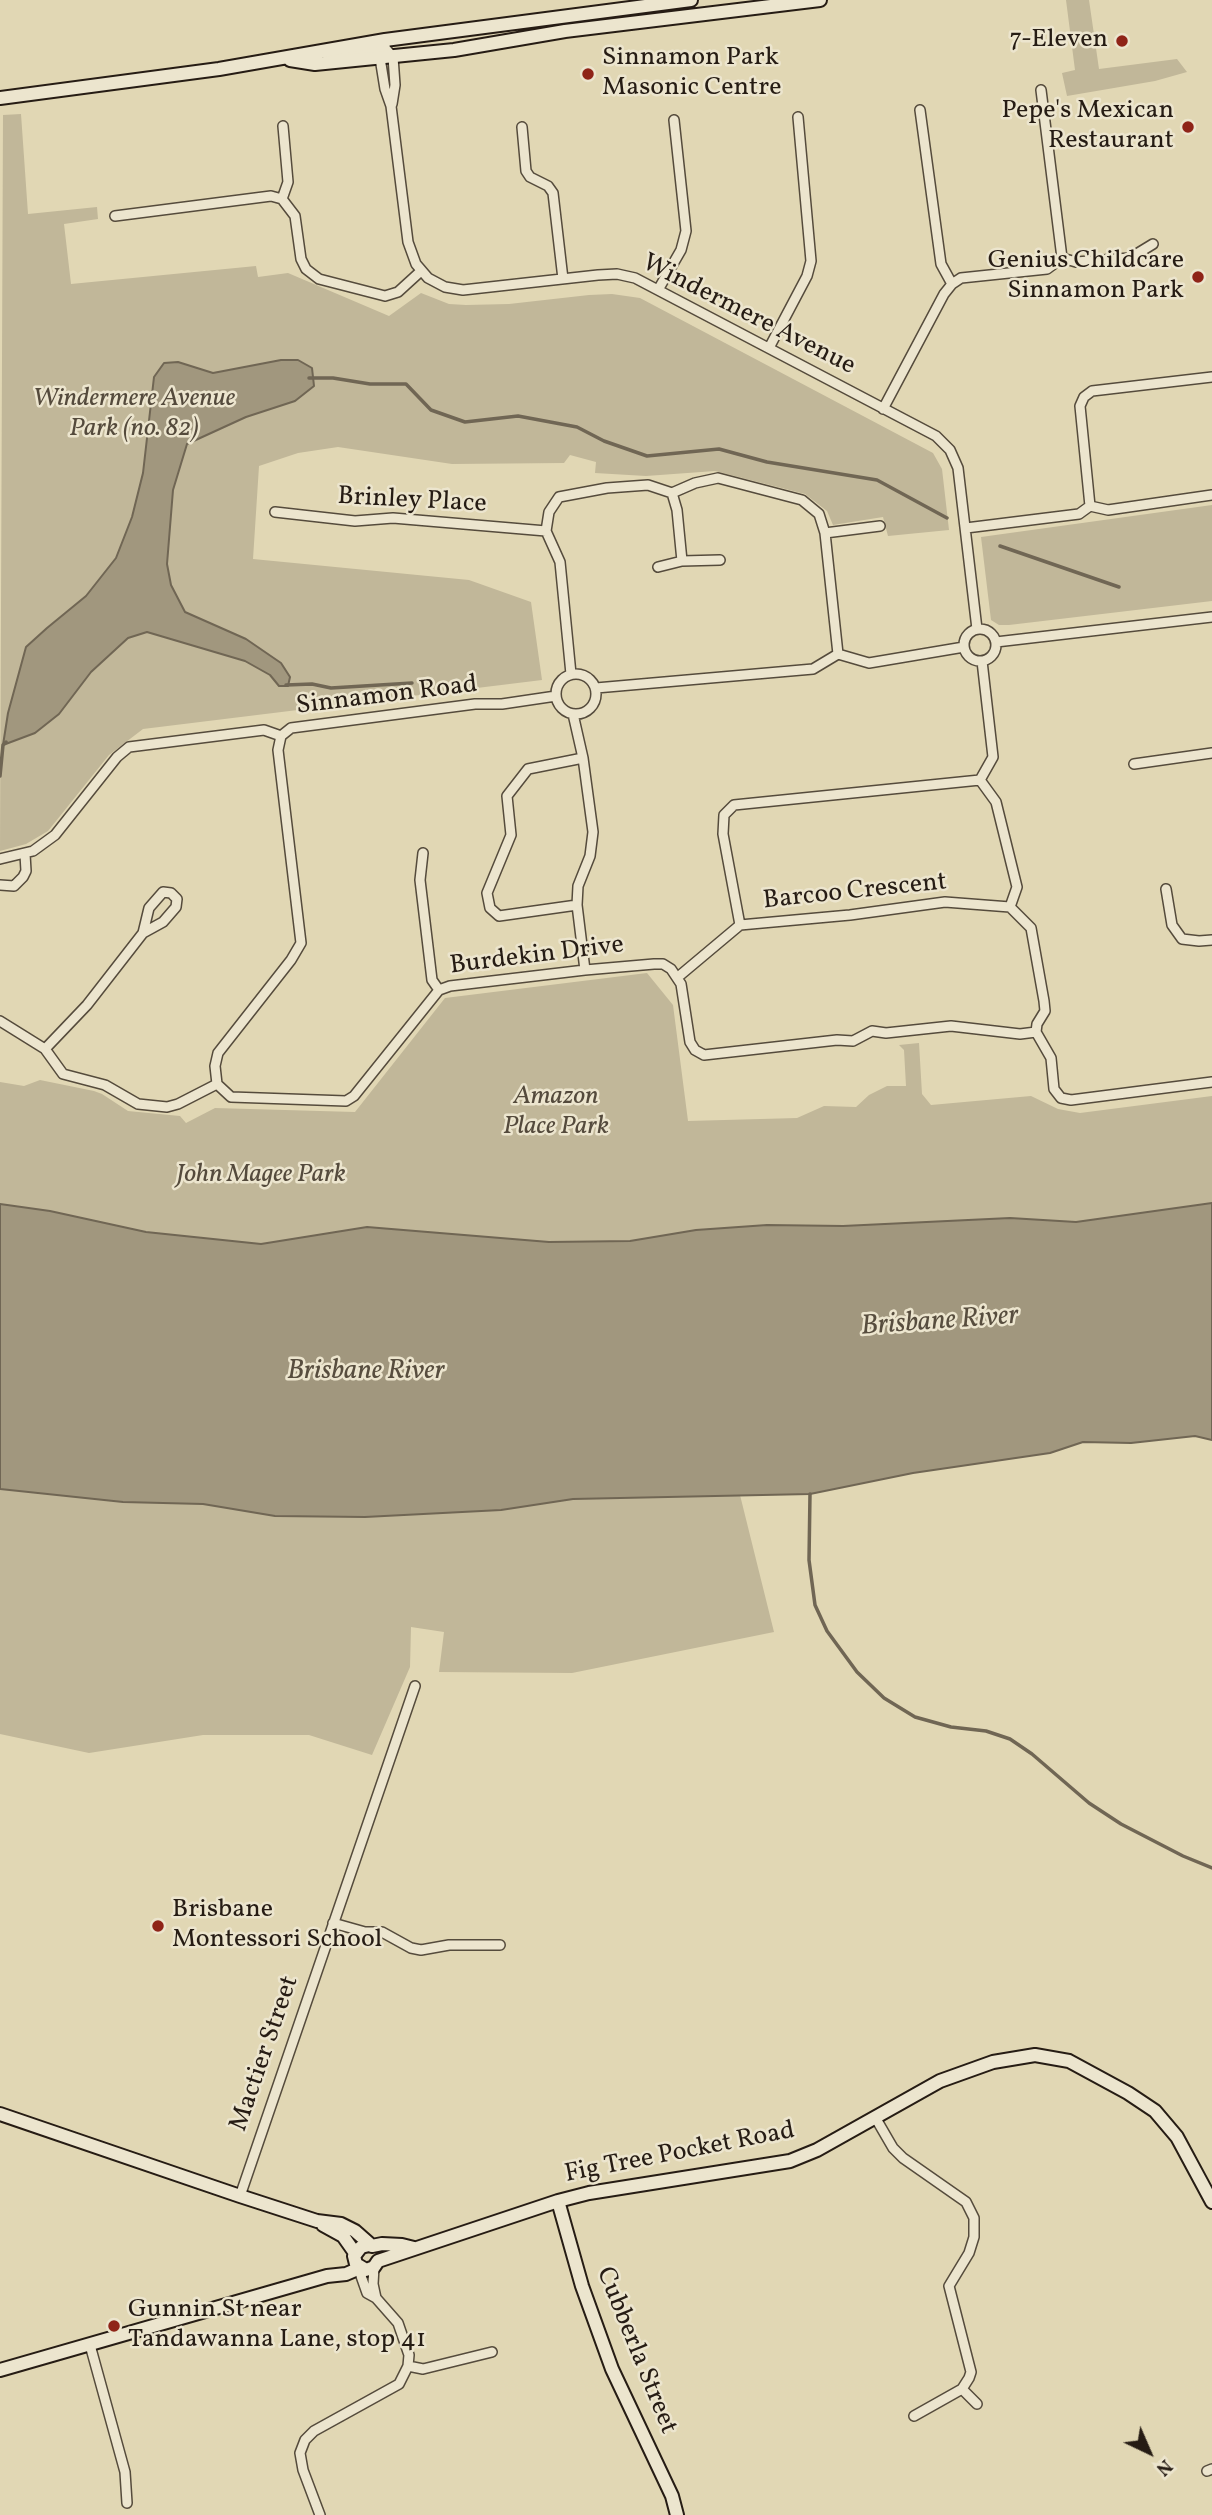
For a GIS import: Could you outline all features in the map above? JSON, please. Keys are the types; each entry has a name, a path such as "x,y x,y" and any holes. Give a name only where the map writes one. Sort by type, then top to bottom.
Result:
{"street":[{"path":"276,59 315,64 691,0"},
{"path":"0,98 219,69 315,52 454,50 565,31 820,0"},
{"path":"114,215 271,196 282,198 295,216 301,259 306,269 319,279 385,296 398,292 421,271 408,242 391,106 395,85 386,51"},
{"path":"1041,90 1062,258"},
{"path":"920,110 941,264 952,284"},
{"path":"769,348 807,276 811,261 798,117"},
{"path":"659,290 681,250 686,231 674,120"},
{"path":"282,198 288,182 283,126"},
{"path":"522,127 526,171 530,177 548,186 553,193 563,279"},
{"path":"1062,258 1076,262 1130,258 1153,244"},
{"path":"883,409 944,294 952,284 961,278 1048,269 1062,258"},
{"name":"Windermere Avenue","path":"421,271 435,282 463,290 617,274 635,278 936,436 950,450 958,468 977,629"},
{"path":"1090,506 1080,406 1084,397 1092,391 1212,377"},
{"path":"571,674 560,562 546,531 550,512 559,497 607,488 648,485 672,493 695,483 718,478 802,500 819,514 825,533 838,654"},
{"path":"672,493 677,510 682,561"},
{"path":"966,528 1079,514 1090,506 1108,510 1212,495"},
{"name":"Brinley Place","path":"275,512 355,521 393,518 546,531"},
{"path":"825,533 880,526"},
{"path":"658,567 682,561 720,560"},
{"path":"996,642 1212,617"},
{"path":"977,629 989,631 996,642 993,654 982,661 968,656 964,647 968,633 977,629"},
{"path":"596,688 813,669 838,654 869,663 964,647"},
{"path":"982,661 993,757 980,780 996,802 1017,887 1010,907 1031,928 1045,1001 1045,1011 1037,1024 1036,1032 1051,1058 1054,1089 1061,1098 1071,1100 1212,1082"},
{"path":"571,674 583,674 596,688 591,707 573,714 562,708 556,696 559,682 571,674"},
{"name":"Sinnamon Road","path":"25,854 55,835 125,750 143,745 264,730 281,736 291,728 556,696"},
{"path":"573,714 583,758 593,841 578,886 577,905 585,970"},
{"path":"0,1021 45,1049 63,1074 104,1085 138,1104 167,1107 217,1084 215,1066 218,1052 291,960 301,943 278,750 281,736"},
{"path":"1134,764 1212,752"},
{"path":"577,905 499,916 490,908 487,892 511,835 507,796 528,769 583,758"},
{"name":"Barcoo Crescent","path":"980,780 734,805 724,815 723,834 740,925 850,915 945,902 1010,907"},
{"path":"423,853 420,880 432,980 439,990"},
{"path":"0,859 25,854 26,871 14,886 0,885"},
{"path":"1166,888 1172,925 1182,939 1199,942 1212,940"},
{"path":"45,1049 86,1005 143,933 163,922 176,907 177,900 171,893 163,892 149,908 143,933"},
{"path":"740,925 678,977 690,1042 695,1050 704,1055 838,1040 853,1041 872,1031 886,1033 951,1026 1020,1034 1036,1032"},
{"name":"Burdekin Drive","path":"217,1084 231,1097 239,1099 346,1101 354,1096 439,990 450,986 585,970 663,964 678,977"},
{"name":"Mactier Street","path":"240,2196 415,1686"},
{"path":"333,1923 365,1932 382,1932 411,1948 421,1950 449,1945 500,1945"},
{"name":"Fig Tree Pocket Road","path":"364,2262 589,2193 790,2161 817,2150 940,2081 967,2070 1022,2057 1056,2057 1069,2061 1155,2111 1177,2137 1212,2202"},
{"path":"0,2114 317,2221 341,2224 355,2231 378,2253 364,2262 327,2276 0,2370"},
{"path":"875,2117 893,2148 966,2202 974,2218 974,2238 969,2253 950,2286 971,2372 962,2389 914,2416"},
{"name":"Cubberla Street","path":"558,2201 582,2286 612,2369 672,2496 677,2515"},
{"path":"317,2221 343,2236 364,2262"},
{"name":"Fig Tree Pocket Road","path":"370,2246 382,2244 414,2248"},
{"path":"320,2515 303,2470 300,2453 305,2440 314,2431 399,2384 408,2366 409,2355 398,2323 376,2298 364,2262 360,2247 370,2246"},
{"path":"90,2345 125,2472 127,2503"},
{"path":"408,2366 423,2369 492,2352"},
{"path":"962,2389 977,2404"}],"green space":[{"path":"1066,0 1089,0 1099,69 1177,59 1187,72 1155,81 1067,96 1062,73 1075,70"},
{"name":"Windermere Avenue Park (no. 82)","path":"21,114 28,214 97,207 98,219 64,224 71,284 256,266 258,277 288,273 389,316 421,293 449,304 466,305 509,304 612,294 640,298 933,453 942,469 949,530 888,536 883,517 833,525 827,511 805,494 715,471 646,476 595,473 596,462 570,455 564,463 452,464 338,447 298,453 259,466 253,559 469,580 531,602 542,680 143,729 109,755 48,831 26,844 0,851 3,115"},
{"path":"1212,505 1212,601 1009,625 999,625 991,620 981,537"},
{"name":"Amazon Place Park","path":"647,973 673,1005 688,1121 797,1118 824,1106 856,1107 869,1095 887,1086 906,1086 904,1050 899,1045 919,1043 922,1094 931,1105 1031,1096 1058,1109 1080,1113 1212,1096 1212,1203 1076,1222 1010,1218 843,1226 767,1225 696,1230 630,1241 549,1242 367,1227 261,1244 146,1232 50,1211 0,1204 0,1082 24,1086 40,1080 94,1091 128,1111 180,1116 186,1123 215,1108 355,1112 445,998"},
{"path":"0,1489 123,1502 203,1504 275,1516 365,1517 501,1510 573,1499 740,1495 774,1632 572,1673 439,1672 444,1632 411,1627 410,1667 372,1755 309,1735 203,1735 89,1753 0,1734"}],"water":[{"path":"281,360 298,360 312,368 314,386 295,401 246,417 187,444 173,490 167,564 171,585 185,612 246,639 281,663 290,677 288,686 279,686 270,675 245,661 147,632 128,638 91,672 59,714 35,733 3,745 8,713 26,647 86,596 116,558 132,517 143,473 154,377 164,363 178,362 213,373"},
{"name":"Brisbane River","path":"1212,1203 1212,1440 1195,1436 1131,1443 1083,1442 1050,1453 913,1473 810,1494 573,1499 501,1510 365,1517 275,1516 203,1504 123,1502 0,1489 0,1204 50,1211 146,1232 261,1244 367,1227 549,1242 630,1241 696,1230 767,1225 843,1226 1010,1218 1076,1222"}],"waterway":[{"path":"309,378 333,378 370,384 406,384 431,410 465,422 518,416 577,427 604,441 647,456 719,449 767,462 877,480 947,518"},
{"path":"1000,546 1119,587"},
{"path":"286,685 312,684 331,688 412,683"},
{"path":"0,776 3,745 6,742"},
{"path":"810,1494 809,1560 815,1605 827,1631 857,1672 884,1698 915,1717 951,1727 986,1731 1010,1739 1032,1754 1089,1803 1121,1824 1212,1868"}],"place":[{"name":"7-Eleven","path":"1122,41"},
{"name":"Sinnamon Park Masonic Centre","path":"588,74"},
{"name":"Pepe's Mexican Restaurant","path":"1188,127"},
{"name":"Genius Childcare Sinnamon Park","path":"1198,277"},
{"name":"Brisbane Montessori School","path":"158,1926"},
{"name":"Gunnin St near Tandawanna Lane, stop 41","path":"114,2326"}],"park label":[{"name":"John Magee Park","path":"261,1176"}]}
